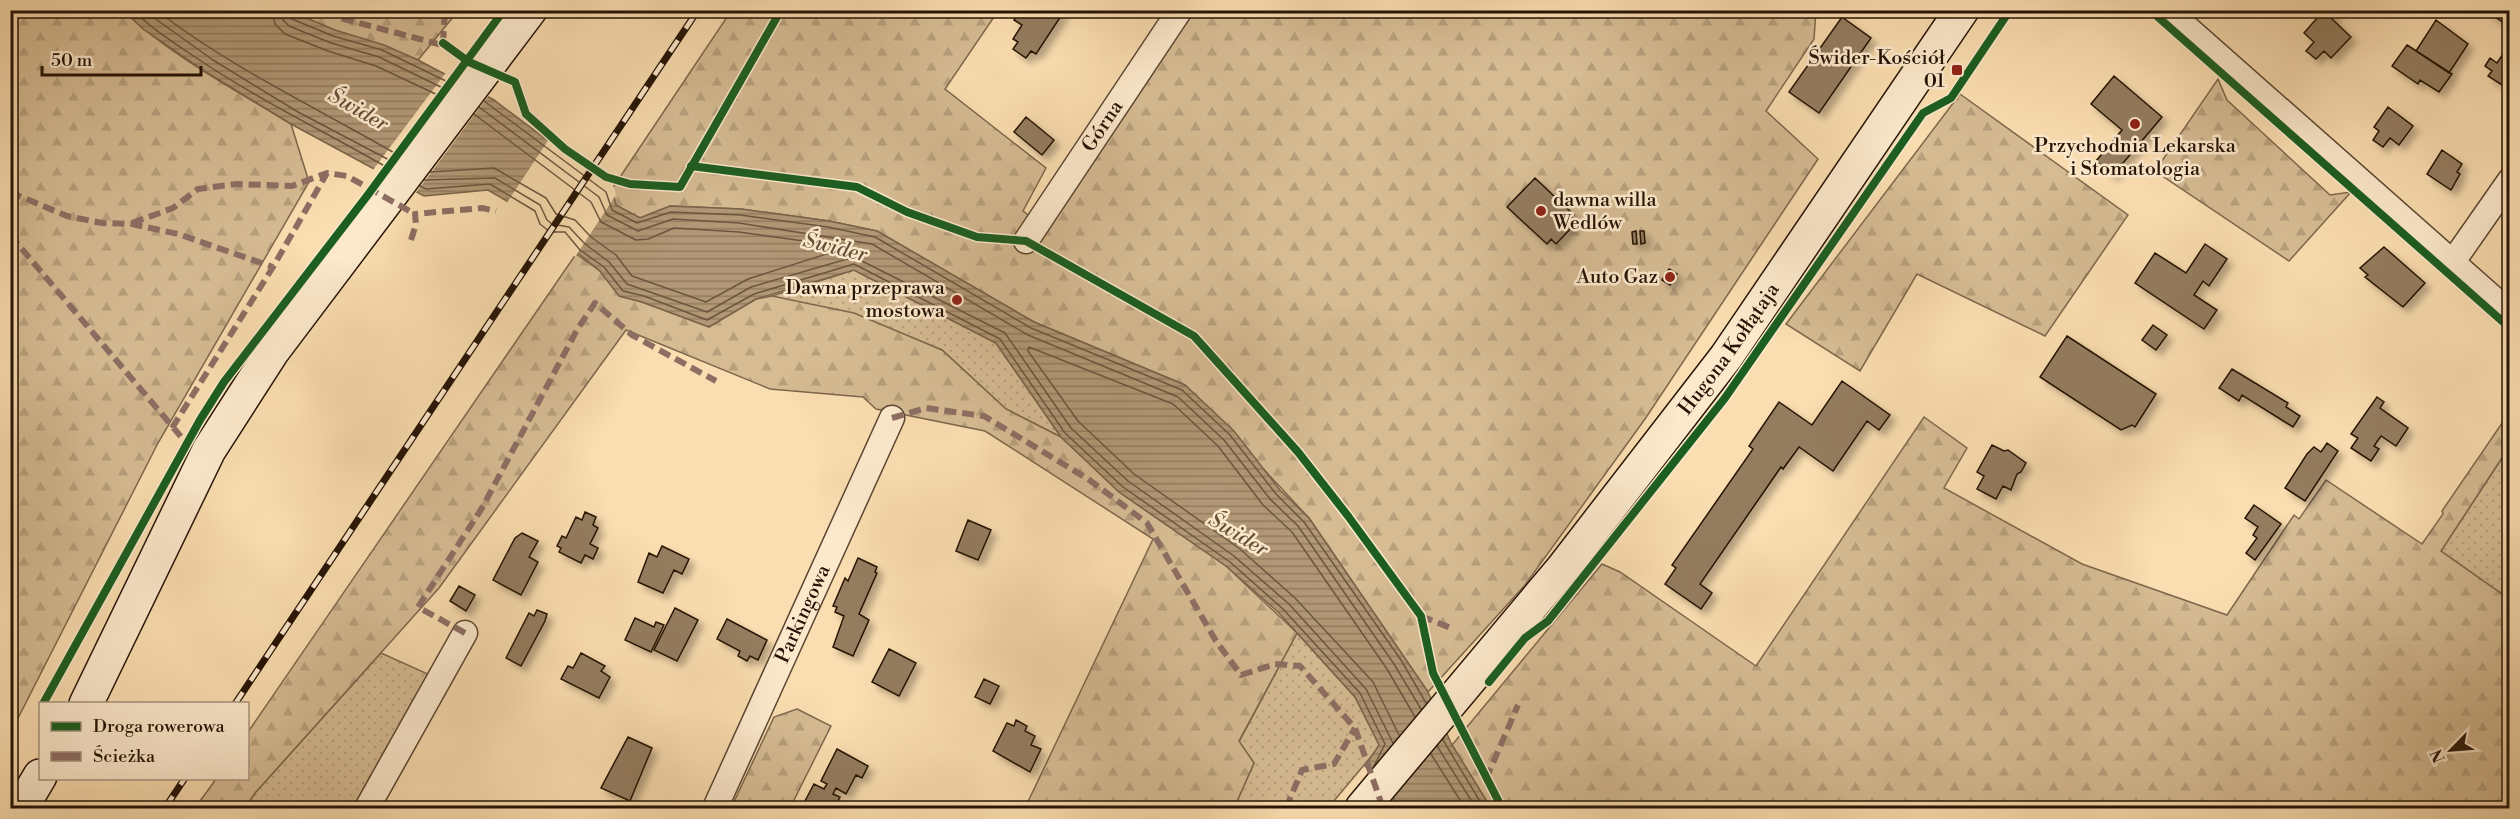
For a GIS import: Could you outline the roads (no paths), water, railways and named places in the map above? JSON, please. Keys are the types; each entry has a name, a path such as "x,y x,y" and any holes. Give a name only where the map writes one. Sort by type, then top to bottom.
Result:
{"main road":[{"path":"87,700 209,450 272,352 530,10"},
{"name":"Hugona Kołłątaja","path":"1362,808 1475,670 1563,568 1726,357 1962,10"},
{"path":"21,808 39,778"},
{"path":"41,808 53,780"}],"street":[{"name":"Górna","path":"1026,241 1180,10"},
{"path":"2167,10 2510,313"},
{"path":"2452,263 2510,180"},
{"name":"Parkingowa","path":"715,808 892,418"},
{"path":"367,808 465,633"}],"water":[{"name":"Świder","path":"124,11 290,11 335,30 384,45 494,100 612,189 616,205 640,218 670,206 741,209 829,221 877,231 1034,322 1185,385 1234,431 1280,490 1309,518 1428,692 1452,745 1491,808 1401,808 1365,766 1379,745 1355,697 1279,613 1226,566 1119,492 1061,437 996,343 854,270 756,299 709,327 642,302 619,296 600,271 532,216 488,190 424,196 291,124 206,72 143,29"}],"railway":[{"path":"236,702 698,10"},
{"path":"165,808 184,780"}],"place":[{"name":"Świder-Kościół 01","path":"1957,70"},
{"name":"Przychodnia Lekarska i Stomatologia","path":"2135,124"},
{"name":"dawna willa Wedlów","path":"1541,211"},
{"name":"Auto Gaz","path":"1670,277"},
{"name":"Dawna przeprawa mostowa","path":"957,300"}]}
